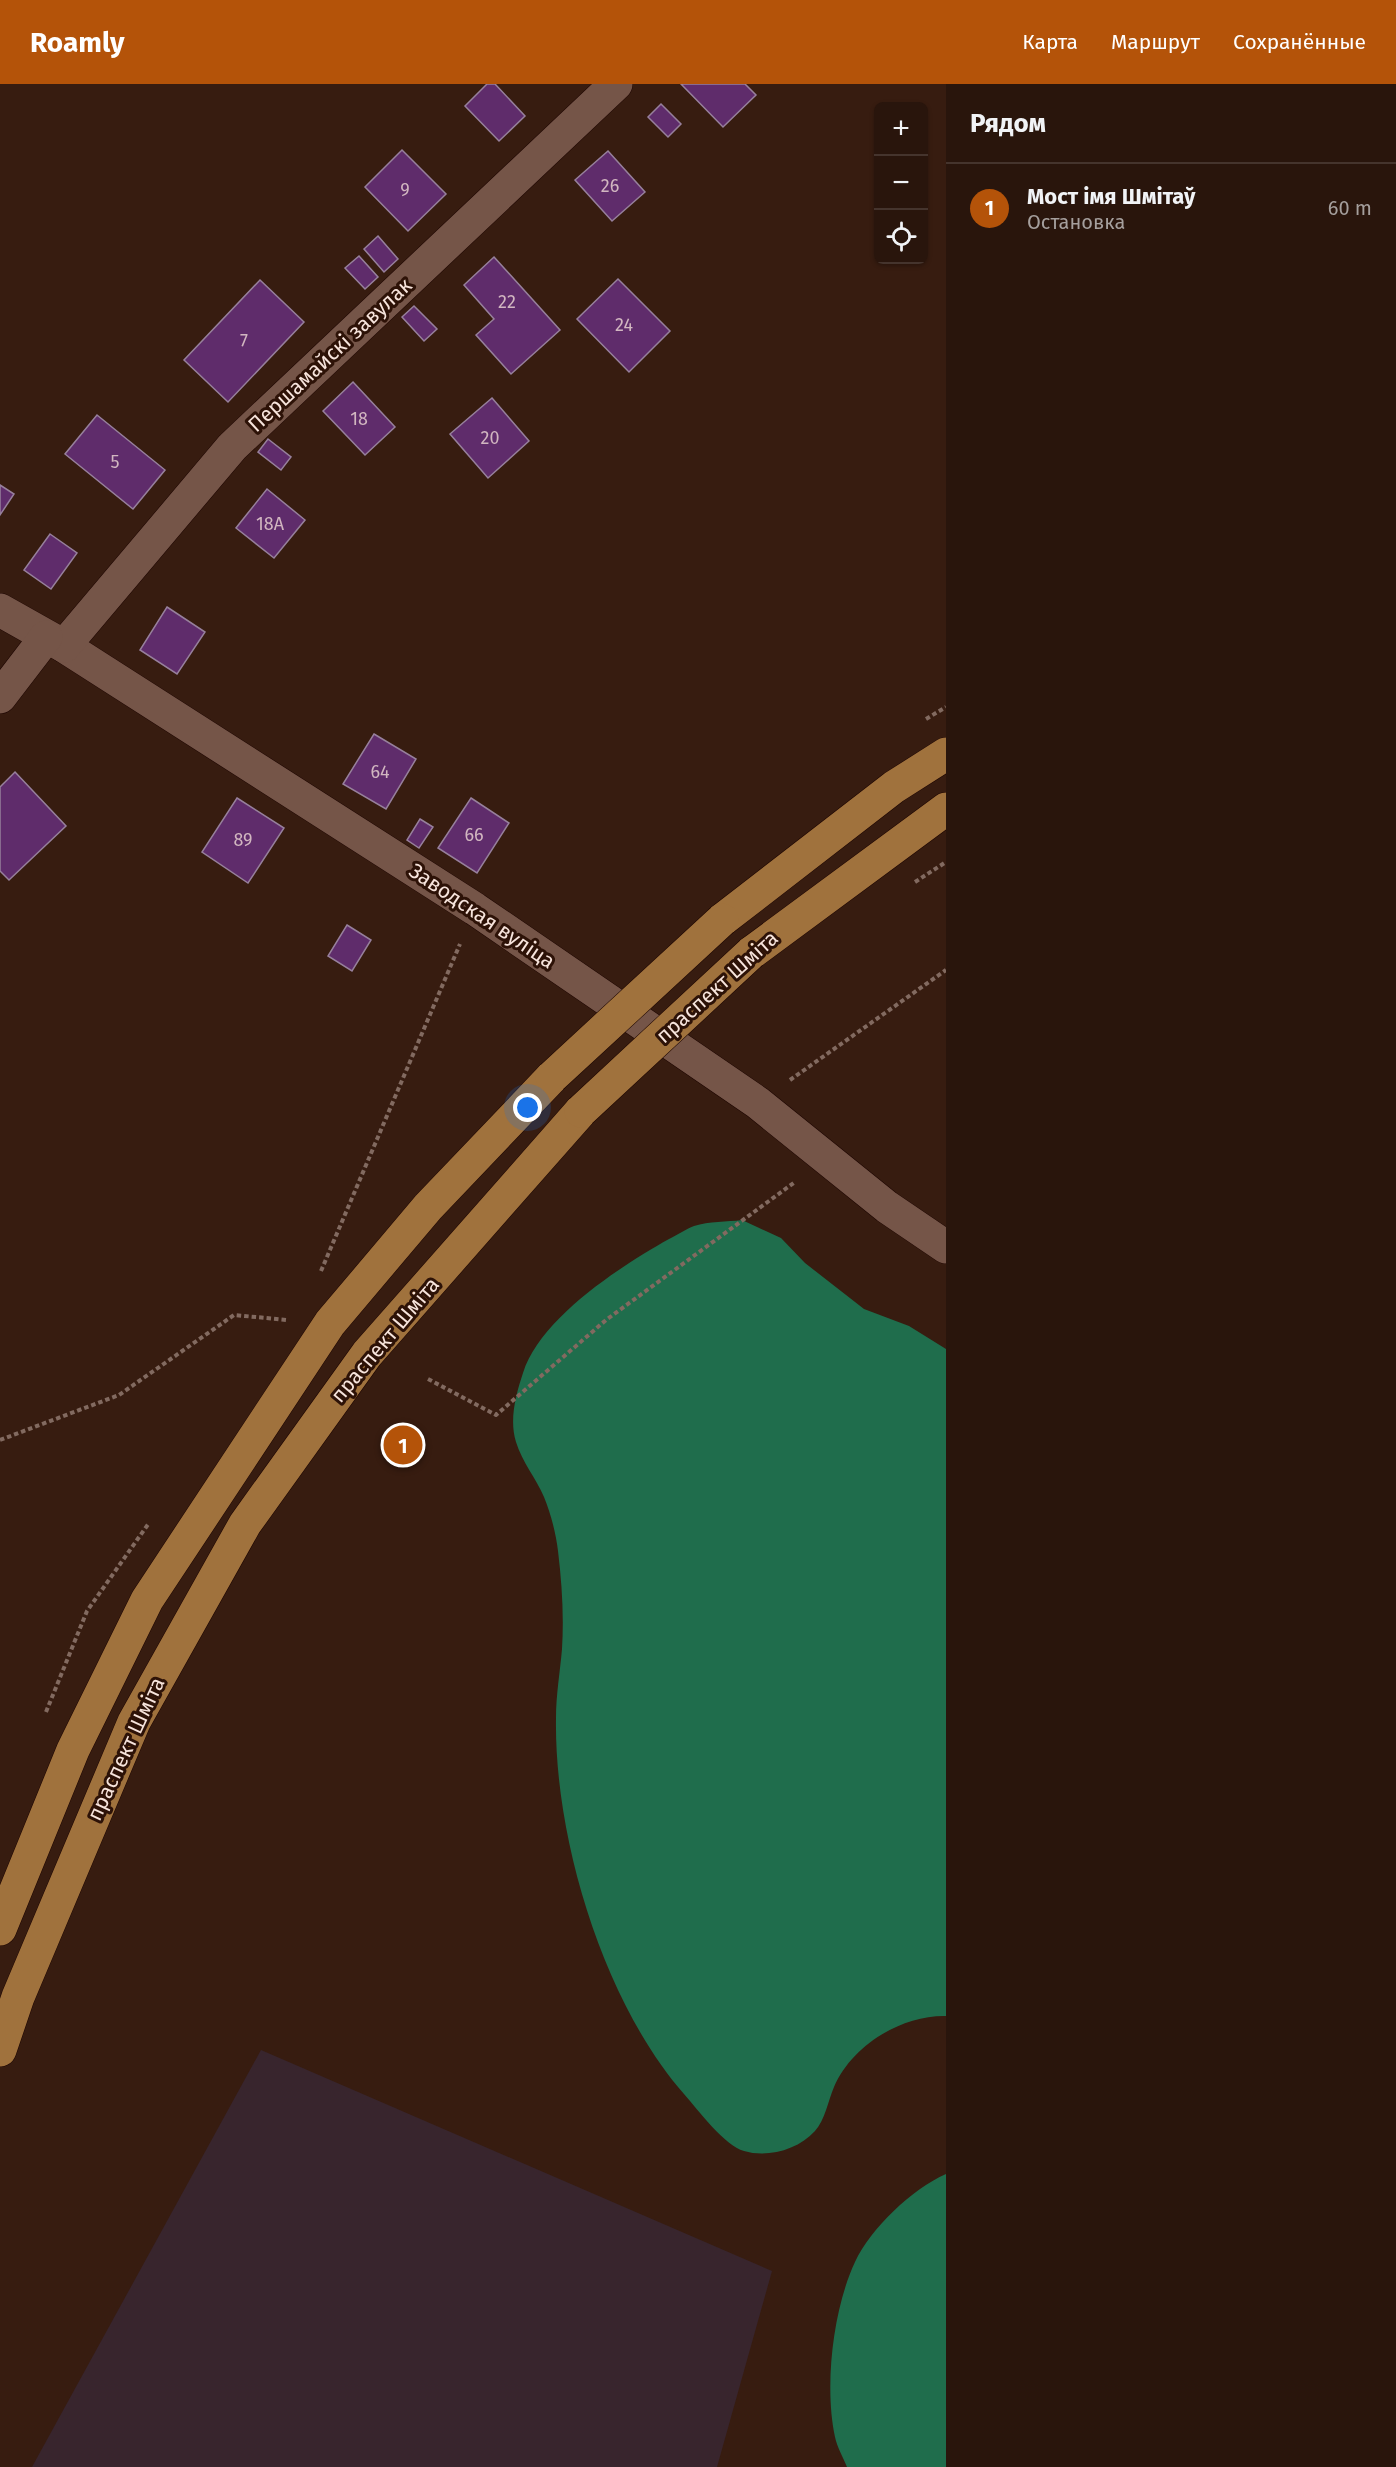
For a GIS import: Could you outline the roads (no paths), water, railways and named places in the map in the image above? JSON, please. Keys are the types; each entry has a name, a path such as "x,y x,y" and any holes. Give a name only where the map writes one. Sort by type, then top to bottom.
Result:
{"main road":[{"path":"0,1929 73,1750 147,1600 330,1323 428,1207 552,1077 722,920 894,788 946,754"},
{"name":"праспект Шміта","path":"0,2050 18,1997 134,1722 245,1524 368,1354 582,1111 751,953 946,809"}],"street":[{"name":"Першамайскі завулак","path":"0,697 55,642 232,447 616,84"},
{"name":"Заводская вуліца","path":"0,610 55,642 475,909 758,1103 886,1207 946,1247"}],"place":[{"name":"Мост імя Шмітаў","path":"403,1445"}]}
